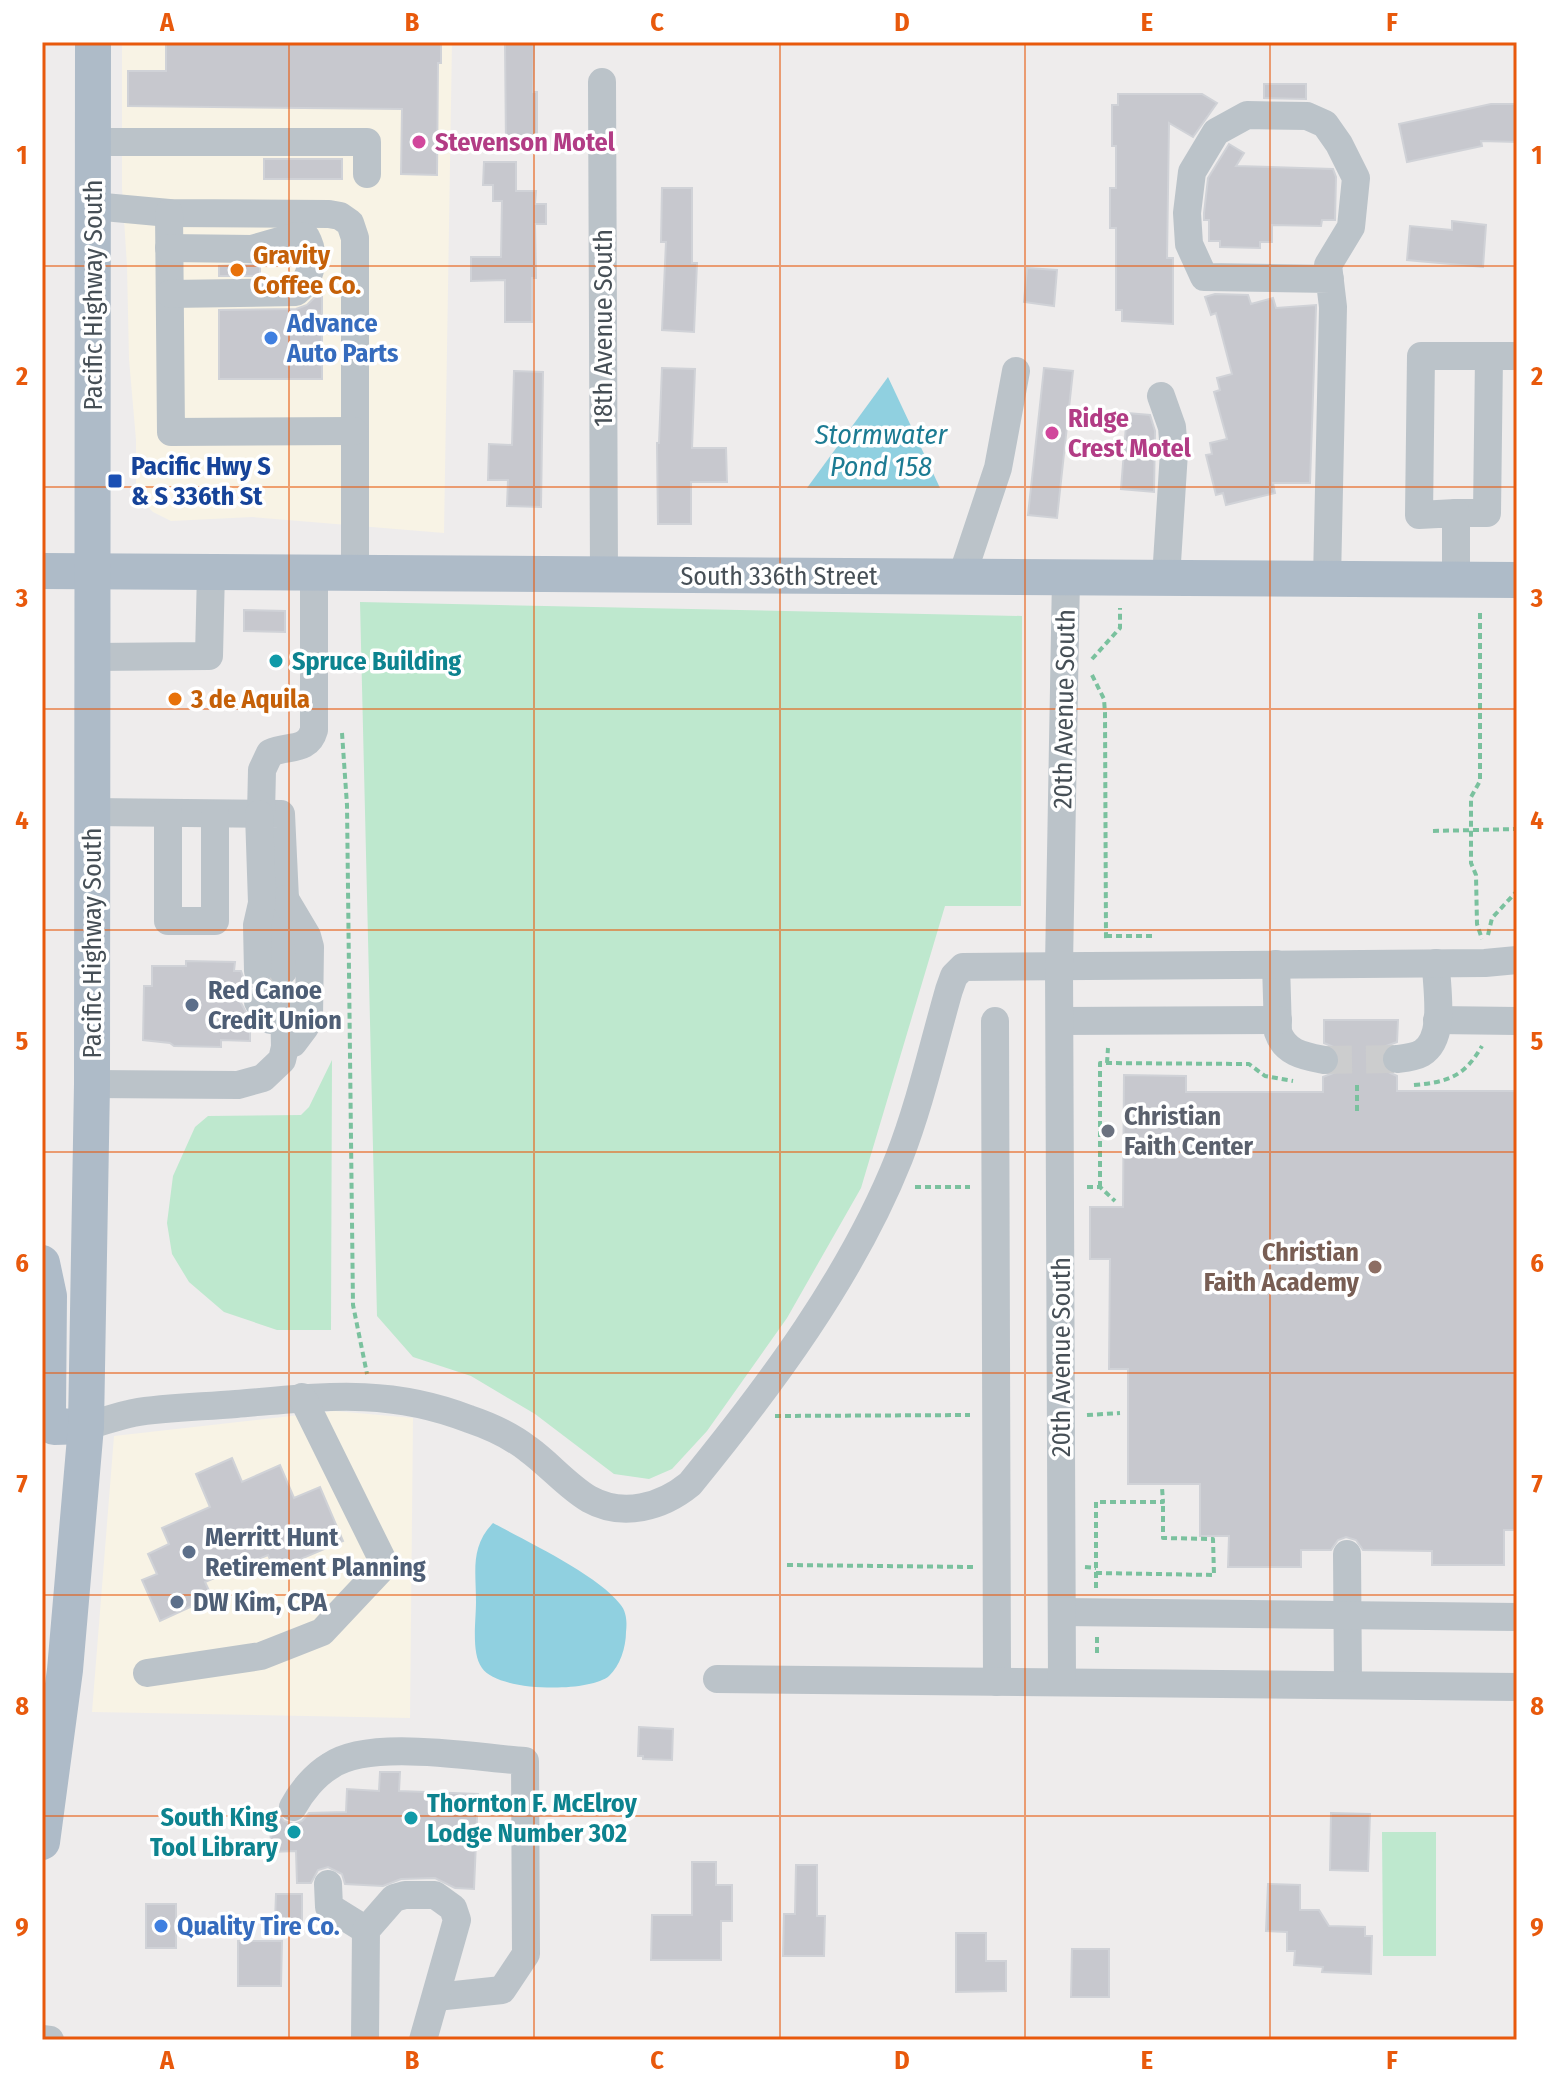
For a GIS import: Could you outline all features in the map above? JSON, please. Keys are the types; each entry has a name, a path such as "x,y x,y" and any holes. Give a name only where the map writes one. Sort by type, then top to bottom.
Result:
{"main road":[{"name":"Pacific Highway South","path":"42,1842 67,1656 86,1426 92,1084 93,42"},
{"name":"South 336th Street","path":"42,571 1517,580"},
{"path":"42,1263 49,1296 48,1411 54,1427 86,1426"}],"street":[{"name":"18th Avenue South","path":"602,82 604,575"},
{"path":"1327,579 1333,307 1330,279 1328,265 1351,227 1356,178 1325,124 1307,116 1247,115 1216,132 1192,172 1187,213 1189,244 1204,277 1330,279"},
{"path":"92,142 367,142 367,174"},
{"path":"93,206 169,213 329,214 340,216 350,223 355,238 355,573"},
{"path":"169,213 171,432 354,431"},
{"path":"169,248 252,249 297,236 306,237 310,244 311,272 296,292 170,294"},
{"path":"1489,356 1487,513 1419,515 1421,356 1489,356 1517,356"},
{"path":"962,576 998,468 1016,371"},
{"path":"1161,396 1172,427 1174,452 1166,578"},
{"path":"1456,513 1456,580"},
{"path":"93,657 209,656 211,571"},
{"path":"268,814 262,903 257,925 277,971 285,899 262,770 270,753 281,748 303,746 309,742 314,730 314,572"},
{"name":"20th Avenue South","path":"1062,1682 1059,965 1066,577"},
{"path":"92,812 268,814"},
{"path":"168,813 168,921 215,921 215,814"},
{"path":"281,1059 276,1005 272,1067 281,1059 305,1027 309,1016 310,947 307,936 285,899"},
{"path":"86,1426 132,1413 302,1397 391,1397 428,1405 499,1430 526,1447 588,1499 607,1506 631,1509 654,1506 673,1498 690,1484 777,1369 836,1284 872,1218 899,1157 954,976 963,967 1517,960"},
{"path":"1401,1072 1431,1043 1437,1029 1436,963"},
{"path":"1276,964 1278,1032 1287,1047 1298,1055 1324,1060"},
{"path":"1060,1021 1278,1020"},
{"path":"1437,1020 1517,1021"},
{"path":"995,1021 997,1682"},
{"path":"92,1084 238,1085 281,1059"},
{"path":"147,1673 261,1656 322,1632 385,1565 302,1397"},
{"path":"1347,1554 1348,1684"},
{"path":"1062,1612 1517,1617"},
{"path":"717,1679 1517,1687"},
{"path":"293,1807 331,1764 364,1755 440,1751 471,1758 525,1761 526,1954 502,1990 436,1997"},
{"path":"328,1884 329,1907 366,1930"},
{"path":"365,2040 366,1930 394,1898 435,1895 453,1908 457,1920 423,2040"},
{"path":"42,2039 50,2040"}],"path":[{"path":"1107,965 1105,713 1104,699 1090,669 1097,651 1120,628 1120,608"},
{"path":"1480,613 1480,781 1471,797 1471,863 1476,875 1477,924 1484,944 1492,927 1492,918 1517,891"},
{"path":"342,733 347,805 353,1305 368,1396"},
{"path":"1433,831 1517,829"},
{"path":"1106,936 1154,936"},
{"path":"1107,1063 1108,1021"},
{"path":"1401,1072 1449,1080 1465,1070 1483,1044 1487,1035 1486,1021"},
{"path":"1100,1187 1100,1063 1249,1064 1265,1076 1299,1082"},
{"path":"1357,1085 1357,1114"},
{"path":"1061,1415 1120,1413"},
{"path":"769,1416 996,1415"},
{"path":"1062,1566 1214,1575 1213,1539 1163,1538 1162,1487"},
{"path":"1098,1682 1096,1502 1163,1502"},
{"path":"787,1565 997,1567"}],"shaded area":[{"path":"122,42 452,42 444,533 252,517 171,521 153,512 136,495 136,440 129,359 122,188"},
{"path":"335,1411 413,1418 410,1718 92,1712 114,1436"}],"green space":[{"path":"360,602 1022,616 1021,906 945,906 861,1188 787,1318 707,1431 672,1469 649,1479 614,1474 535,1414 471,1376 413,1357 377,1316"},
{"path":"332,1060 331,1330 277,1330 224,1312 189,1282 172,1254 167,1223 173,1176 195,1127 208,1116 301,1115 309,1107"},
{"path":"1382,1832 1436,1832 1436,1956 1383,1956"}],"water":[{"name":"Stormwater Pond 158","path":"888,377 940,488 807,488"},
{"path":"493,1523 579,1570 620,1604 626,1618 625,1644 619,1662 609,1676 583,1685 524,1686 491,1676 482,1668 475,1646 476,1560 481,1541"}],"building":[{"name":"Stevenson Motel","path":"166,42 441,42 437,175 401,174 402,109 128,106 128,71 166,71"},
{"path":"505,42 534,42 533,92 537,92 537,147 506,147"},
{"path":"1264,84 1306,84 1306,99 1264,98"},
{"path":"1118,94 1202,94 1217,103 1193,137 1169,123 1167,258 1173,258 1173,324 1122,321 1122,310 1116,310 1116,228 1110,228 1110,188 1116,188 1112,105 1118,105"},
{"path":"1491,104 1517,104 1517,142 1481,141 1482,146 1407,162 1399,124"},
{"path":"1229,144 1244,153 1236,166 1333,169 1336,177 1335,220 1322,220 1321,226 1272,225 1272,242 1260,242 1260,248 1220,247 1220,241 1209,241 1209,220 1204,220 1208,178"},
{"path":"264,159 342,159 342,179 264,179"},
{"path":"484,162 516,162 516,191 536,191 535,204 546,204 546,224 535,224 536,278 532,278 532,322 505,322 505,280 471,281 471,257 501,257 502,201 493,201 493,185 483,185"},
{"path":"662,188 692,188 692,263 697,263 694,332 662,330 666,242 661,242"},
{"path":"1452,221 1486,225 1483,267 1407,260 1410,226 1452,230"},
{"path":"260,264 260,276 219,276 219,266"},
{"path":"1027,268 1057,270 1054,306 1024,302"},
{"path":"1215,294 1248,295 1251,304 1273,298 1276,308 1316,305 1310,483 1273,483 1275,493 1226,505 1223,493 1216,495 1206,455 1212,454 1210,443 1227,439 1214,392 1220,390 1217,378 1232,374 1216,313 1211,315 1205,297"},
{"name":"Advance Auto Parts","path":"315,297 322,297 322,379 219,379 219,310 296,309 307,305"},
{"path":"662,368 695,369 692,448 726,448 727,482 691,482 691,524 658,524 657,443"},
{"name":"Ridge Crest Motel","path":"1044,368 1073,371 1057,518 1028,515"},
{"path":"514,371 543,372 541,507 507,506 508,480 488,480 489,444 512,445"},
{"path":"1127,413 1150,415 1155,431 1154,492 1121,489"},
{"path":"244,610 285,611 285,632 244,631"},
{"name":"Red Canoe Credit Union","path":"186,961 235,962 234,971 241,971 244,980 252,987 243,994 241,1003 250,1020 250,1041 221,1040 221,1047 174,1046 143,1040 144,986 152,986 152,966 186,966"},
{"path":"1324,1020 1398,1020 1397,1042 1386,1046 1380,1060 1384,1070 1397,1076 1397,1091 1517,1091 1517,1530 1504,1530 1504,1565 1432,1565 1432,1551 1363,1550 1356,1540 1346,1537 1338,1540 1331,1550 1301,1550 1301,1567 1228,1567 1229,1536 1200,1536 1200,1484 1128,1484 1128,1369 1109,1369 1110,1259 1090,1259 1090,1207 1123,1207 1124,1075 1186,1076 1186,1092 1323,1092 1323,1077 1336,1072 1341,1063 1336,1048 1324,1043"},
{"path":"232,1458 242,1482 280,1465 294,1498 320,1487 343,1541 275,1570 268,1555 205,1582 212,1597 160,1621 142,1580 157,1574 148,1554 169,1544 162,1528 210,1507 196,1474"},
{"path":"639,1727 673,1729 672,1760 638,1756"},
{"name":"Thornton F. McElroy Lodge Number 302","path":"380,1772 400,1772 399,1791 478,1794 474,1889 455,1888 435,1878 401,1879 383,1886 345,1884 342,1874 328,1867 318,1870 311,1883 297,1883 296,1851 271,1852 270,1813 278,1813 284,1821 294,1824 309,1813 346,1812 347,1789 379,1791"},
{"path":"1331,1813 1370,1814 1368,1871 1330,1870"},
{"path":"692,1862 716,1862 716,1885 732,1885 732,1921 721,1921 721,1960 651,1960 652,1915 692,1915"},
{"path":"796,1865 817,1865 817,1916 825,1916 824,1956 783,1956 784,1914 795,1914"},
{"path":"1268,1884 1300,1885 1300,1910 1319,1910 1329,1926 1365,1927 1365,1936 1372,1936 1371,1974 1322,1972 1323,1967 1294,1965 1295,1951 1287,1951 1287,1932 1266,1931"},
{"path":"276,1894 302,1894 302,1922 275,1921"},
{"name":"Quality Tire Co.","path":"146,1904 176,1904 176,1948 146,1948"},
{"path":"956,1933 986,1933 986,1961 1006,1961 1006,1991 956,1992"},
{"path":"238,1941 282,1941 281,1986 238,1986"},
{"path":"1072,1949 1109,1949 1109,1997 1071,1997"}],"tunnel":[{"path":"270,971 271,1002"},
{"path":"1324,1060 1397,1059"}],"place":[{"name":"Stevenson Motel","path":"419,142"},
{"name":"Gravity Coffee Co.","path":"237,270"},
{"name":"Advance Auto Parts","path":"271,338"},
{"name":"Ridge Crest Motel","path":"1052,433"},
{"name":"Pacific Hwy S & S 336th St","path":"115,481"},
{"name":"Spruce Building","path":"276,661"},
{"name":"3 de Aquila","path":"175,699"},
{"name":"Red Canoe Credit Union","path":"192,1005"},
{"name":"Christian Faith Center","path":"1108,1131"},
{"name":"Christian Faith Academy","path":"1375,1267"},
{"name":"Merritt Hunt Retirement Planning","path":"189,1552"},
{"name":"DW Kim, CPA","path":"177,1602"},
{"name":"Thornton F. McElroy Lodge Number 302","path":"411,1818"},
{"name":"South King Tool Library","path":"294,1832"},
{"name":"Quality Tire Co.","path":"161,1926"}]}
